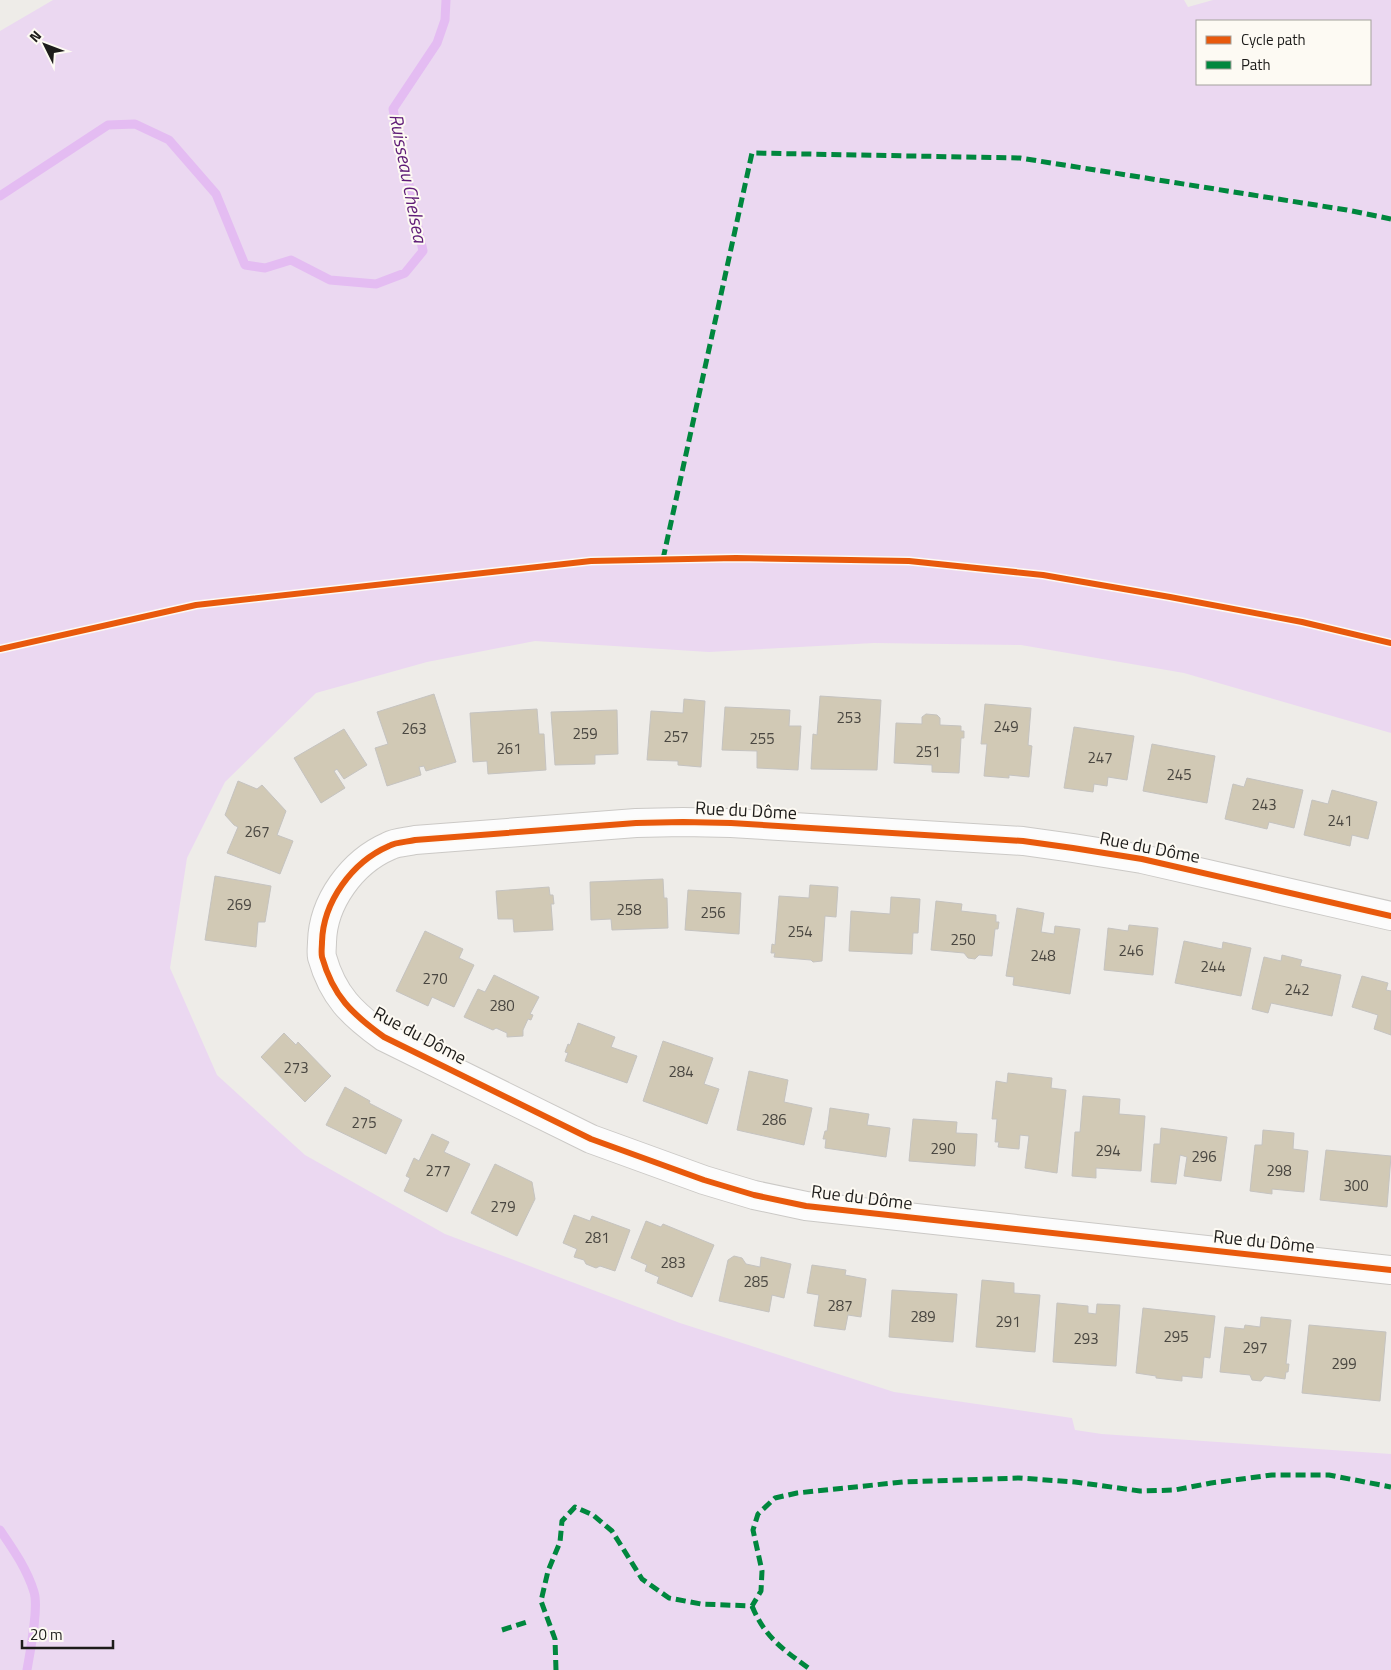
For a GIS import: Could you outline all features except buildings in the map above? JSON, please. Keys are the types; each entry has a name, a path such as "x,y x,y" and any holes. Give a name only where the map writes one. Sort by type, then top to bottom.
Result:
{"street":[{"name":"Rue du Dôme","path":"1391,916 1142,859 1032,842 731,823 636,823 415,840 390,845 365,860 346,880 332,902 322,928 322,955 331,981 344,1002 359,1020 384,1037 591,1139 704,1180 754,1195 806,1206 1391,1270"}],"shaded area":[{"path":"53,0 1184,0 1188,7 1213,0 1391,0 1391,733 1184,673 1021,645 874,643 709,652 535,641 427,662 316,693 225,782 187,858 170,968 217,1075 305,1155 445,1234 680,1323 894,1392 1072,1418 1075,1430 1102,1434 1391,1454 1391,1670 0,1670 0,31"}],"waterway":[{"name":"Ruisseau Chelsea","path":"0,196 108,125 135,124 169,140 216,194 245,265 265,268 291,260 330,280 376,284 405,273 423,251 393,109 437,43 445,20 446,0"},
{"name":"Ruisseau Chelsea","path":"0,1530 24,1567 34,1592 35,1619 27,1670"}],"marked path":[{"path":"663,559 752,153 1020,158 1347,210 1391,219"},
{"path":"556,1670 555,1639 541,1601 548,1571 560,1542 562,1521 575,1507 593,1515 612,1531 642,1579 669,1598 701,1604 752,1606 761,1591 762,1571 753,1530 758,1514 775,1498 797,1493 903,1482 1019,1478 1075,1482 1140,1491 1175,1490 1272,1475 1329,1475 1391,1487"},
{"path":"752,1606 769,1635 811,1670"},
{"path":"502,1630 530,1621"}],"cycle path":[{"path":"0,649 196,605 591,561 736,558 909,561 1043,575 1302,622 1391,643"},
{"path":"1391,916 1142,859 1023,841 731,823 636,823 415,840 392,845 363,862 342,885 328,912 324,927 322,951 322,957 332,983 345,1003 362,1020 384,1037 591,1139 704,1180 754,1195 806,1206 1391,1270"}]}
